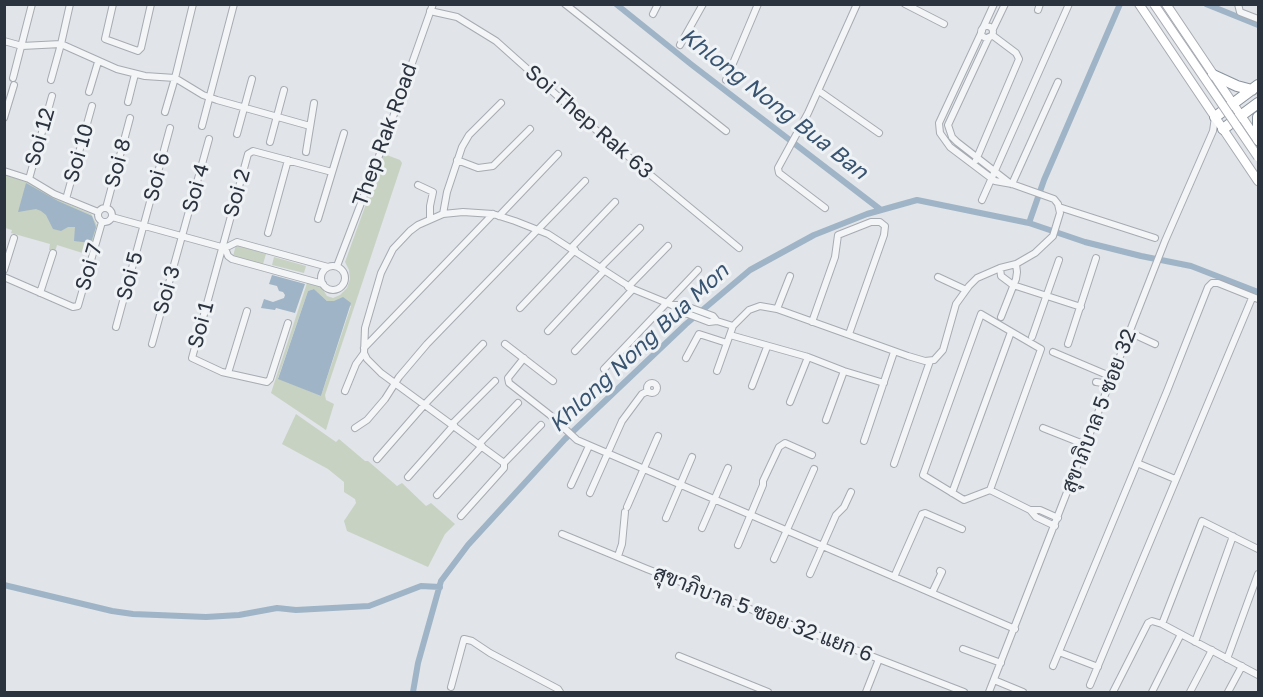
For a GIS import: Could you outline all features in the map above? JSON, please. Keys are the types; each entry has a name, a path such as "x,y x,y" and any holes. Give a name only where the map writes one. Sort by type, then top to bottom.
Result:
{"highway":[{"path":"1214,75 1237,86 1255,87"},
{"path":"1215,117 1255,87"},
{"path":"1218,130 1258,103"},
{"path":"1258,117 1258,140"}],"main road":[{"path":"1139,4 1215,117 1218,130 1239,152 1258,181"},
{"path":"1154,4 1258,158"},
{"path":"1167,4 1258,140"},
{"path":"1197,89 1200,91 1209,88 1214,75"},
{"path":"1239,152 1241,142 1246,136 1258,140"}],"street":[{"path":"4,118 32,4"},
{"path":"51,80 70,4"},
{"path":"113,4 105,39 138,51 141,48 151,4"},
{"path":"165,112 193,4"},
{"path":"202,126 234,4"},
{"path":"565,4 726,131"},
{"path":"653,14 658,4"},
{"path":"680,45 703,4"},
{"path":"726,80 758,4"},
{"path":"825,208 779,173 778,168 819,91 857,4"},
{"path":"905,4 944,24"},
{"path":"717,371 733,326 742,315 754,307 765,306 849,334 894,352 930,361 943,350 956,304 977,278 1000,267 1016,264 1035,253 1053,236 1058,221 1059,207 1054,199 1012,184 998,183 950,147 940,133 939,123 994,4"},
{"path":"1005,4 948,125 952,136 1012,184"},
{"path":"982,200 1069,4"},
{"path":"1238,4 1240,12 1258,19"},
{"name":"Soi Thep Rak 63","path":"431,8 457,17 496,41 590,125 739,248"},
{"name":"Thep Rak Road","path":"337,266 382,148 431,8"},
{"path":"982,30 985,37 992,34"},
{"path":"973,165 1019,60 1016,52 992,34"},
{"path":"4,41 22,46 61,44 98,62 135,74 175,78 210,98 310,126"},
{"path":"89,92 98,62"},
{"path":"128,102 135,74"},
{"path":"237,134 252,79"},
{"path":"1012,184 1058,82"},
{"path":"270,142 284,90"},
{"path":"819,91 879,133"},
{"name":"Soi 12","path":"28,179 52,96"},
{"path":"306,152 314,103"},
{"path":"443,214 457,160 469,135 501,104"},
{"name":"Soi 10","path":"66,199 92,106"},
{"path":"946,108 954,111"},
{"name":"Soi 8","path":"106,208 130,118"},
{"name":"Soi 6","path":"143,226 170,128"},
{"path":"457,160 478,168 493,166 530,129"},
{"name":"สุขาภิบาล 5 ซอย 32","path":"989,693 1156,263 1218,130"},
{"path":"318,219 344,133"},
{"name":"Soi 4","path":"182,236 209,139"},
{"name":"Soi 2","path":"223,248 248,154 253,151 332,172"},
{"path":"345,391 364,350 558,154"},
{"path":"268,233 288,160"},
{"path":"4,171 28,179 66,199 98,212"},
{"path":"998,183 1002,175"},
{"path":"355,428 367,420 385,399 399,376 428,344 585,181"},
{"path":"418,185 433,192 430,219"},
{"path":"520,308 615,202"},
{"path":"1059,207 1155,238"},
{"path":"98,212 106,208 111,211 112,217"},
{"path":"504,463 371,364 364,350 365,328 386,262 393,249 410,231 430,219 443,214 477,211 539,230 573,249 631,288 669,304 683,305 691,312 704,317 712,316 717,321 733,326"},
{"path":"98,212 98,217 102,222 109,221 112,217"},
{"path":"112,217 223,248 237,242 328,267 337,266 345,274 343,285 332,290 323,284 232,259 223,248"},
{"name":"Soi 7","path":"4,277 73,307 78,306 102,222"},
{"path":"812,322 835,257 838,235 871,222 880,222 885,226 884,235 849,334"},
{"name":"Soi 5","path":"116,327 143,226"},
{"path":"548,331 640,228"},
{"name":"Soi 3","path":"152,344 182,236"},
{"path":"4,270 14,238"},
{"path":"575,351 668,246"},
{"name":"Soi 1","path":"223,248 192,356 194,361 228,373 262,382 268,381 288,323"},
{"path":"40,293 53,253"},
{"path":"1068,344 1096,258"},
{"path":"1032,337 1059,260"},
{"path":"1001,317 1017,272 1016,264"},
{"path":"323,284 321,276 328,267"},
{"path":"1000,267 1001,276 1013,285 1081,307"},
{"path":"604,369 669,304 698,270"},
{"path":"777,309 790,276"},
{"path":"938,277 966,290"},
{"path":"1053,666 1208,288 1212,283 1218,283 1255,298 1175,479 1090,685"},
{"path":"228,373 247,311"},
{"path":"990,490 1041,349 981,314 923,475 964,500 990,490 1030,510 1036,517 1054,526"},
{"path":"952,493 1011,332"},
{"path":"1129,332 1155,344"},
{"path":"686,358 699,334 727,343"},
{"path":"730,335 808,357 884,383"},
{"path":"377,459 425,404 483,344"},
{"path":"505,344 553,381"},
{"path":"752,386 767,347"},
{"path":"864,441 894,352"},
{"path":"1053,352 1111,380"},
{"path":"790,402 808,357"},
{"path":"524,358 508,381 566,431 589,446 1015,629"},
{"path":"894,464 930,361"},
{"path":"826,420 844,371"},
{"path":"1096,382 1111,380"},
{"path":"408,477 453,424 495,381"},
{"path":"590,493 622,421 642,394 648,391"},
{"path":"437,495 518,403"},
{"path":"461,516 504,468 504,463 541,425"},
{"path":"1043,428 1086,446"},
{"path":"618,556 624,536 626,510 658,436"},
{"path":"738,545 779,447 785,443 812,455"},
{"path":"571,485 589,446"},
{"path":"666,518 692,458"},
{"path":"1137,463 1175,479"},
{"path":"702,528 728,468"},
{"path":"774,559 814,469"},
{"path":"810,574 836,515 844,507 851,492"},
{"path":"1030,510 1040,510 1058,518"},
{"path":"894,577 922,514 925,513 962,529"},
{"path":"1162,624 1202,521 1258,549"},
{"name":"สุขาภิบาล 5 ซอย 32 แยก 6","path":"562,534 964,693"},
{"path":"1196,642 1233,536"},
{"path":"932,593 942,572 939,571"},
{"path":"1227,658 1258,574"},
{"path":"1113,693 1148,623 1152,621 1162,624 1258,675"},
{"path":"1152,693 1181,634"},
{"path":"451,687 464,639 472,641 490,654 558,689 560,693"},
{"path":"963,649 1001,663"},
{"path":"1190,693 1212,650"},
{"path":"1059,652 1098,667"},
{"path":"679,656 768,693"},
{"path":"866,693 879,659"},
{"path":"1228,693 1242,666"},
{"path":"994,680 1023,693"}],"green space":[{"path":"384,154 400,160 402,163 325,395 326,400 334,404 326,430 271,393 307,283 320,285 327,296 333,298 340,295 347,288 350,279 345,262","holes":["314,289 327,301 351,306 321,396 278,378 308,291"]},
{"path":"4,174 34,185 59,200 91,214 97,225 89,255 57,245 55,252 49,250 50,244 11,233 12,230 5,228"},
{"path":"236,245 266,254 263,264 233,256"},
{"path":"274,257 306,266 304,273 272,265"},
{"path":"296,414 336,442 339,439 397,486 402,483 426,506 431,503 455,524 445,534 428,567 347,531 344,521 356,503 355,499 344,492 344,482 328,469 282,444"}],"water":[{"path":"26,183 92,216 96,227 91,243 74,241 75,227 68,227 61,231 53,229 46,215 41,211 36,209 18,212"},
{"path":"272,275 305,284 295,313 276,308 275,310 261,308 264,299 273,302 284,298 285,295 279,291 277,286 269,284"},
{"path":"314,289 327,301 343,297 351,303 321,396 278,379 308,291"}],"waterway":[{"name":"Khlong Nong Bua Ban","path":"616,4 881,210"},
{"path":"1029,223 1044,180 1120,4"},
{"path":"1206,4 1258,25"},
{"name":"Khlong Nong Bua Mon","path":"413,692 418,663 441,581 468,545 565,439 686,324 750,270 814,235 867,214 917,200 1029,223 1085,242 1191,266 1258,292"},
{"path":"4,585 112,611 206,617 239,615 277,608 296,610 369,606 421,586 440,587"}]}
